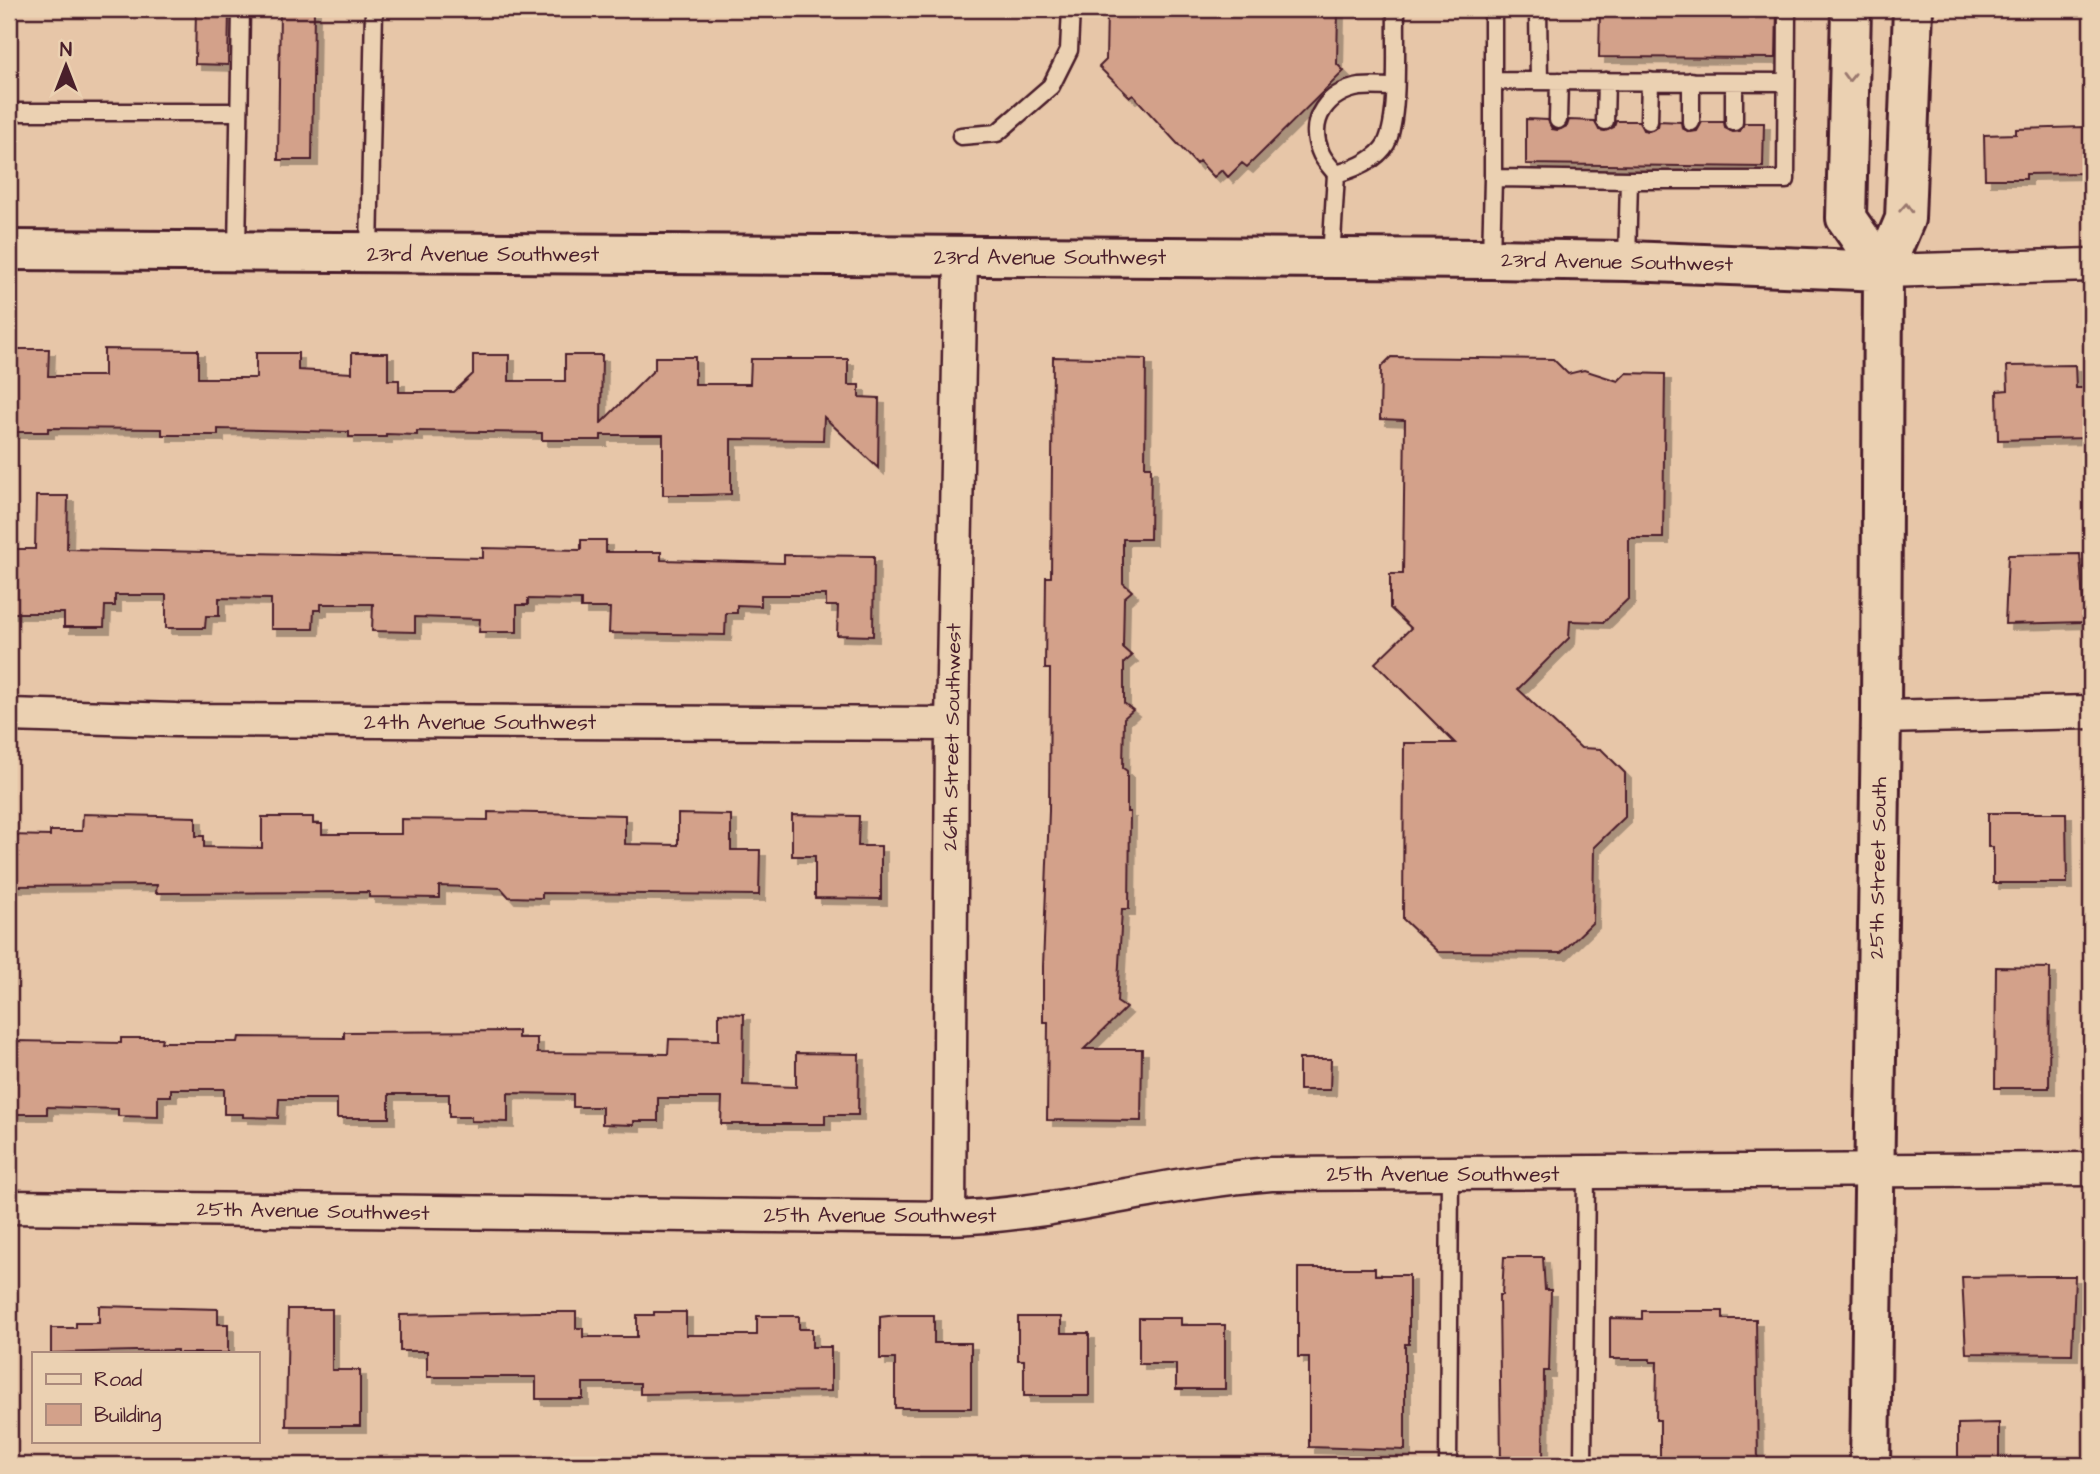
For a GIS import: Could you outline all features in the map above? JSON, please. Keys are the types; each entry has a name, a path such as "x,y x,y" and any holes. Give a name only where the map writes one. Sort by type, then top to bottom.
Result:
{"street":[{"path":"1851,9 1846,218 1883,271"},
{"name":"25th Street South","path":"1870,1465 1881,717 1883,271 1905,219 1913,9"},
{"name":"23rd Avenue Southwest","path":"9,250 1491,259 1627,261 1883,271 2091,265"},
{"name":"26th Street Southwest","path":"949,1218 952,724 961,257"},
{"path":"1881,717 2091,712"},
{"name":"24th Avenue Southwest","path":"9,715 190,720 952,724"},
{"name":"25th Avenue Southwest","path":"9,1207 949,1218 1031,1211 1212,1179 1271,1174 2091,1169"}],"lane":[{"path":"237,253 241,9"},
{"path":"369,254 374,9"},
{"path":"961,136 997,133 1051,86 1069,50 1071,9"},
{"path":"1336,174 1362,166 1385,145 1395,113 1396,9"},
{"path":"1491,259 1493,9"},
{"path":"1538,9 1539,81"},
{"path":"1493,178 1558,172 1604,172 1629,180 1650,173 1733,174 1786,180 1787,9"},
{"path":"1494,81 1786,82"},
{"path":"1558,120 1559,81"},
{"path":"1605,121 1606,81"},
{"path":"1649,121 1650,81"},
{"path":"1691,81 1691,122"},
{"path":"1734,82 1734,122"},
{"path":"1331,259 1336,174 1320,153 1316,135 1320,113 1331,96 1360,87 1394,87"},
{"path":"9,111 238,111"},
{"path":"1627,261 1629,180"},
{"path":"1448,1465 1450,1174"},
{"path":"1584,1465 1586,1174"}],"building":[{"path":"196,9 229,9 228,65 195,64"},
{"path":"280,9 314,9 312,160 278,160"},
{"path":"1107,9 1338,9 1337,64 1344,71 1247,167 1242,163 1228,177 1222,170 1214,177 1199,161 1196,164 1133,95 1130,97 1099,67 1106,60"},
{"path":"1600,9 1777,9 1776,58 1599,57"},
{"path":"1526,119 1548,120 1552,129 1558,130 1567,126 1569,120 1595,121 1599,130 1605,131 1614,127 1616,121 1639,121 1643,130 1649,131 1658,127 1659,121 1681,122 1682,128 1690,132 1697,131 1702,122 1724,122 1725,128 1733,132 1740,131 1744,123 1764,123 1763,167 1526,164"},
{"path":"2084,127 2085,173 2026,174 2026,179 1985,179 1984,135 2016,134 2016,129"},
{"path":"11,349 49,349 48,376 104,376 104,349 198,350 198,378 256,378 256,353 298,353 298,370 352,373 352,353 388,353 388,380 399,380 399,392 454,392 473,374 473,355 509,355 509,381 565,381 565,355 602,355 601,423 655,369 655,357 695,357 695,384 750,384 751,359 848,359 848,385 859,385 859,397 879,398 878,468 824,417 823,440 731,439 731,494 701,495 663,495 663,435 601,435 601,440 542,440 542,433 417,431 417,435 386,434 386,437 349,437 349,432 218,429 218,435 162,435 162,429 48,428 48,432 9,432"},
{"path":"1053,357 1146,359 1145,467 1151,467 1150,539 1123,539 1123,583 1132,591 1124,598 1123,648 1132,656 1124,663 1124,703 1133,710 1124,718 1123,768 1127,771 1127,812 1130,812 1129,909 1122,909 1117,1002 1126,1008 1084,1049 1142,1049 1141,1121 1047,1120 1048,1022 1043,1022 1043,966 1049,811 1050,669 1045,669 1046,577 1051,577"},
{"path":"1391,357 1553,359 1568,374 1584,370 1618,381 1626,373 1665,374 1663,538 1629,538 1629,598 1604,622 1570,621 1569,638 1518,689 1581,748 1601,749 1625,773 1625,817 1594,847 1593,922 1561,953 1438,952 1403,919 1404,743 1455,743 1375,663 1411,628 1390,608 1390,574 1403,574 1405,420 1380,419 1381,367"},
{"path":"2075,365 2076,388 2089,388 2090,438 1998,440 1997,391 2008,390 2007,366"},
{"path":"36,496 68,496 67,549 483,558 483,548 581,550 581,540 606,540 606,552 661,552 661,560 784,563 784,555 874,556 873,636 837,635 838,606 826,606 826,595 761,595 761,606 737,605 737,613 726,613 725,635 609,633 610,608 581,608 581,600 528,599 528,605 517,605 517,632 479,632 480,619 415,617 415,632 372,631 373,604 321,604 321,610 314,610 313,629 271,629 271,599 219,598 219,616 206,616 205,628 166,628 166,595 115,595 115,606 105,606 104,627 64,627 64,613 9,613 9,549 35,549"},
{"path":"2080,554 2084,622 2005,624 2008,555"},
{"path":"488,812 625,815 625,844 678,845 678,814 731,815 731,850 760,850 759,895 542,893 542,898 509,897 501,888 439,886 439,898 369,897 369,892 156,893 157,885 9,886 9,835 50,836 50,831 82,831 83,814 196,817 196,836 204,836 204,847 262,848 262,817 313,817 313,824 322,824 322,834 401,834 401,819 488,820"},
{"path":"1988,813 2066,813 2067,883 1993,883 1993,847 1988,847"},
{"path":"792,815 859,816 858,846 881,846 881,899 815,898 815,856 792,856"},
{"path":"1996,967 2050,968 2049,1088 1995,1088"},
{"path":"719,1013 744,1014 743,1085 796,1087 796,1053 859,1054 858,1115 825,1115 825,1124 721,1124 722,1098 658,1098 658,1121 634,1121 634,1125 602,1124 602,1107 573,1107 573,1094 508,1093 508,1122 471,1121 471,1117 449,1117 449,1094 389,1094 389,1118 337,1118 337,1099 279,1099 278,1118 243,1117 243,1114 224,1114 224,1089 171,1089 171,1096 158,1096 158,1117 118,1116 118,1109 47,1107 47,1114 9,1114 9,1083 16,1083 16,1041 121,1043 121,1038 162,1038 161,1042 238,1042 239,1037 344,1038 344,1032 518,1031 518,1038 537,1038 537,1053 668,1054 669,1039 719,1040"},
{"path":"1299,1059 1331,1059 1330,1090 1299,1090"},
{"path":"1504,1257 1543,1257 1545,1290 1551,1290 1549,1371 1544,1371 1543,1465 1501,1465 1499,1295 1502,1295"},
{"path":"1298,1268 1375,1268 1375,1275 1409,1275 1409,1344 1405,1344 1405,1450 1309,1447 1309,1357 1298,1357"},
{"path":"2075,1276 2072,1354 1966,1353 1962,1277"},
{"path":"99,1306 218,1309 218,1324 228,1324 228,1352 51,1352 51,1328 76,1328 76,1323 99,1323"},
{"path":"288,1309 332,1309 332,1370 360,1370 360,1426 286,1426"},
{"path":"1642,1311 1723,1311 1723,1319 1756,1319 1758,1465 1660,1465 1660,1420 1656,1420 1657,1362 1650,1362 1650,1359 1610,1359 1610,1318 1642,1319"},
{"path":"576,1312 576,1328 583,1328 583,1337 637,1337 637,1315 654,1315 654,1312 686,1312 686,1335 757,1335 757,1316 799,1316 799,1329 812,1329 812,1347 831,1347 831,1391 640,1394 640,1383 583,1383 583,1399 536,1399 536,1377 427,1377 427,1351 400,1351 400,1315"},
{"path":"934,1315 934,1343 971,1343 971,1408 895,1408 895,1359 880,1359 880,1317"},
{"path":"1018,1317 1061,1317 1061,1333 1089,1333 1089,1396 1024,1396 1024,1360 1018,1360"},
{"path":"1139,1318 1181,1318 1181,1325 1225,1325 1225,1389 1176,1389 1176,1364 1139,1364"},
{"path":"1999,1423 1999,1465 1958,1465 1958,1424"}]}
